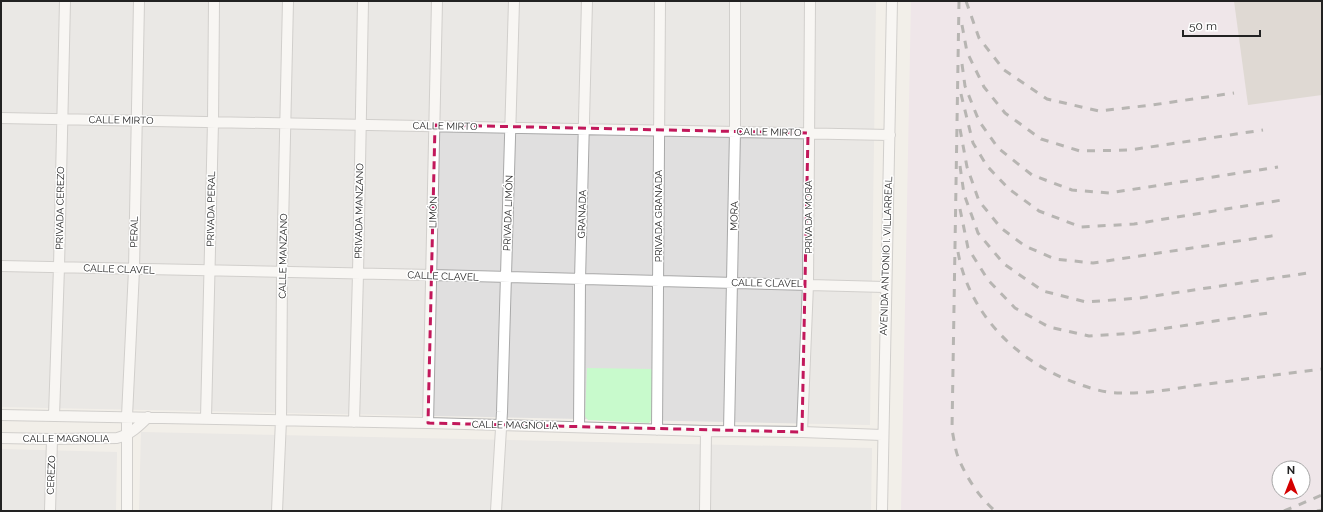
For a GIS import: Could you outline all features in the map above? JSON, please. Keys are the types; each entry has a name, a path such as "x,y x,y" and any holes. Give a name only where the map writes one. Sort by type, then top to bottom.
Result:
{"street":[{"name":"PRIVADA CEREZO","path":"54,416 65,1"},
{"name":"PERAL","path":"127,511 127,416 134,270 139,1"},
{"name":"PRIVADA PERAL","path":"206,418 213,122 214,1"},
{"name":"CALLE MANZANO","path":"277,511 281,420 282,272 288,1"},
{"name":"PRIVADA MANZANO","path":"354,422 363,1"},
{"name":"LIMÓN","path":"428,423 437,1"},
{"name":"PRIVADA LIMÓN","path":"496,511 501,425 514,1"},
{"name":"GRANADA","path":"579,427 580,280 587,1"},
{"name":"PRIVADA GRANADA","path":"657,430 660,1"},
{"name":"MORA","path":"729,431 733,283 735,1"},
{"name":"PRIVADA MORA","path":"802,432 808,284 810,1"},
{"name":"AVENIDA ANTONIO I. VILLARREAL","path":"882,511 882,435 892,1"},
{"name":"CALLE MIRTO","path":"1,118 286,122 361,125 435,125 890,135"},
{"name":"CALLE CLAVEL","path":"1,266 134,270 432,275 885,287"},
{"name":"CALLE MAGNOLIA","path":"1,415 127,416 579,427 706,432 802,432 882,435"},
{"name":"CALLE MAGNOLIA","path":"1,438 52,439 123,437 137,428 148,417"},
{"path":"705,511 706,432"},
{"name":"CEREZO","path":"50,511 52,439"}],"highlighted area":[{"path":"435,125 808,133 802,432 428,423"}],"shaded area":[{"path":"1,1 876,1 870,425 1,407"},
{"path":"911,1 1322,1 1322,511 901,511"},
{"path":"141,432 872,448 871,511 139,511"},
{"path":"1,449 117,452 116,511 1,511"}],"green space":[{"path":"587,368 653,369 652,419 649,423 588,420 585,416"}],"building":[{"path":"1234,1 1322,1 1322,95 1248,105"}],"railway":[{"path":"959,1 952,430 957,454 965,472 978,493 995,511"},
{"path":"966,1 979,38 1004,70 1047,99 1099,111 1234,93"},
{"path":"962,25 967,52 984,87 1005,113 1041,139 1080,151 1130,150 1263,130"},
{"path":"962,64 965,86 979,121 998,148 1032,175 1072,190 1109,193 1278,167"},
{"path":"961,94 973,143 987,166 1009,189 1039,211 1081,227 1134,224 1282,200"},
{"path":"960,129 967,167 979,201 1001,228 1025,246 1055,259 1093,263 1278,235"},
{"path":"960,166 964,194 978,233 1004,264 1043,291 1086,302 1140,298 1308,273"},
{"path":"960,209 968,248 988,280 1015,308 1049,327 1089,336 1134,333 1268,313"},
{"path":"958,252 964,275 973,296 985,316 1000,334 1017,350 1036,364 1057,375 1089,388 1115,393 1150,392 1322,369"},
{"path":"1284,511 1322,495"},
{"path":"1317,511 1322,510"}]}
